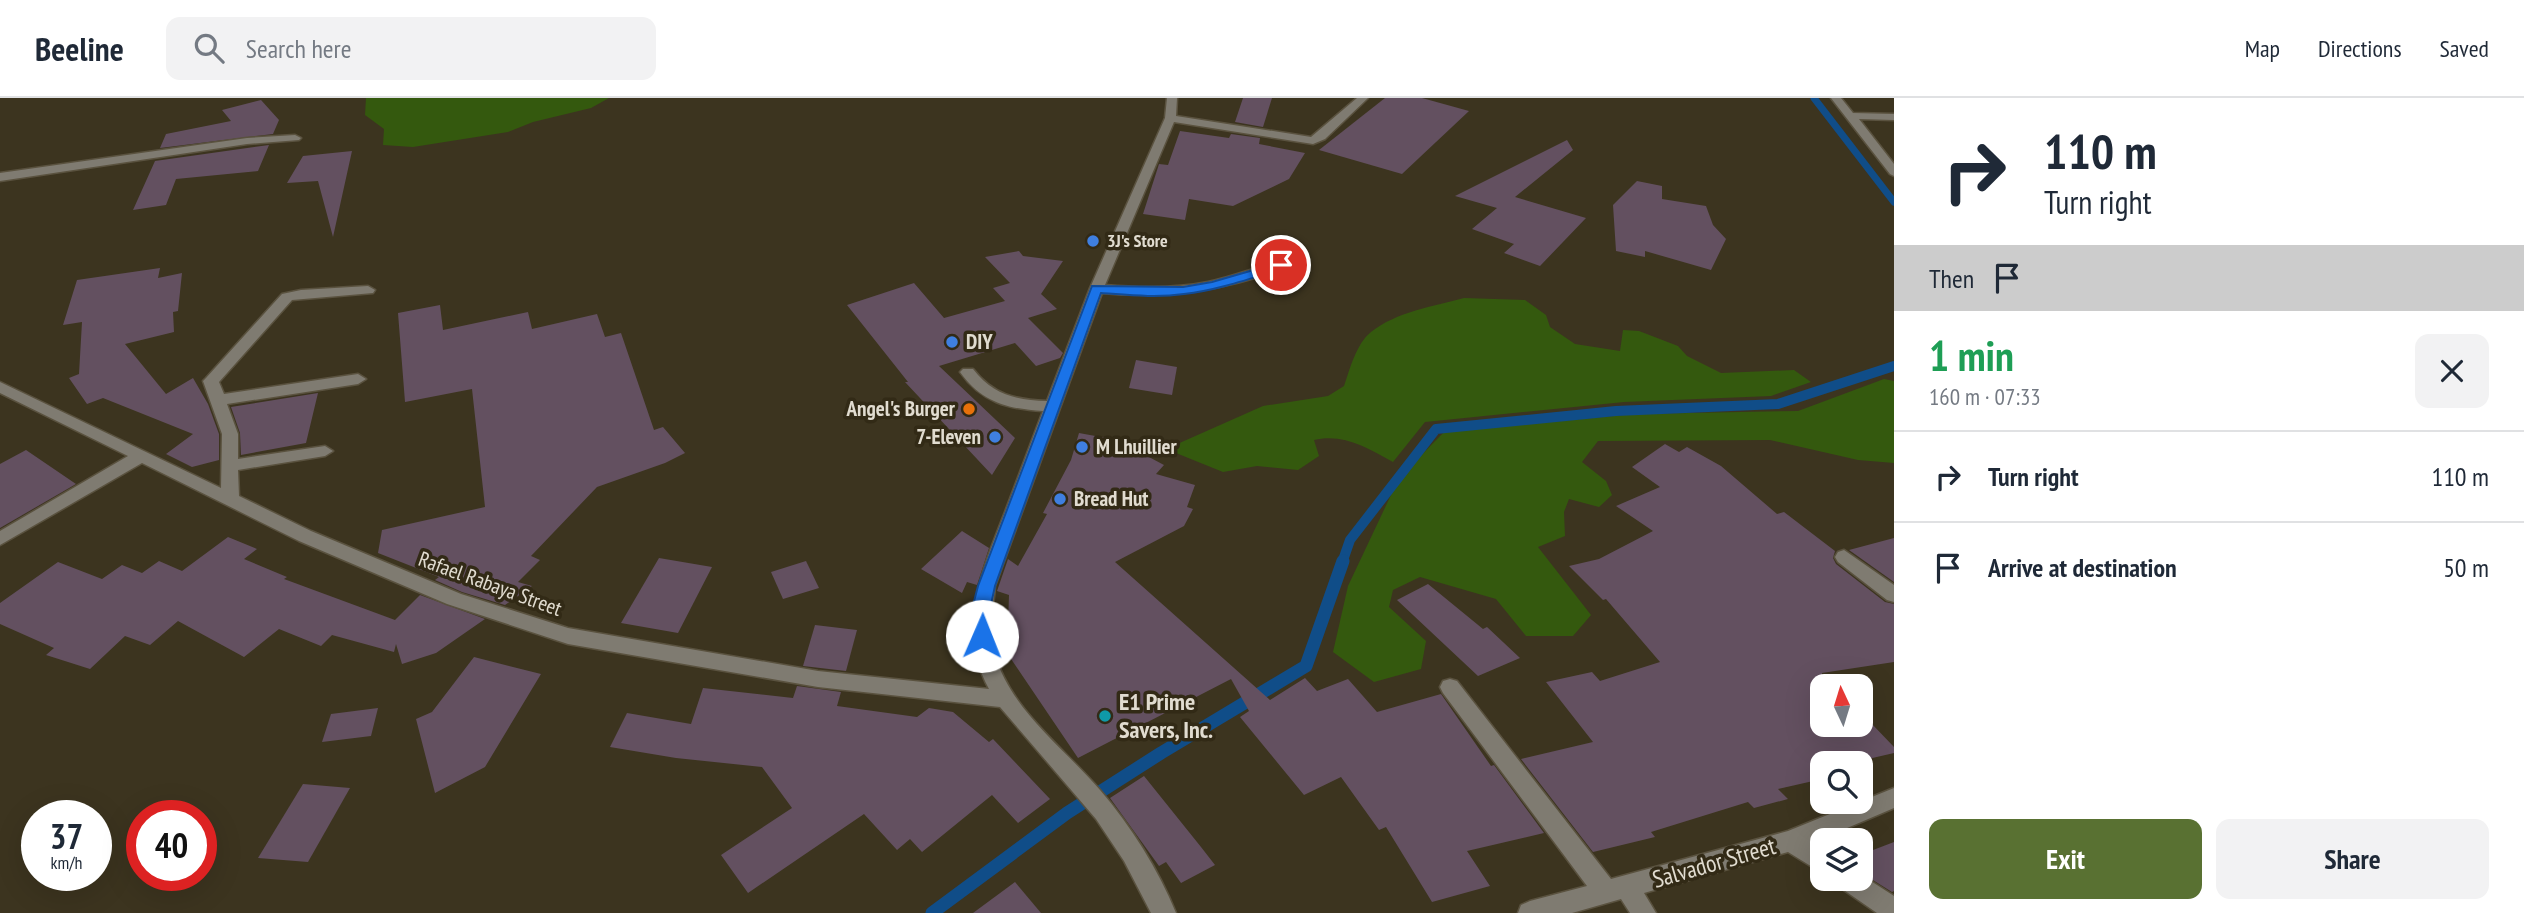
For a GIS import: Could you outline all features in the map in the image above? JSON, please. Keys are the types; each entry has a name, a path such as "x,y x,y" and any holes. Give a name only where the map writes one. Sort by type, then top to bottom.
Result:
{"street":[{"path":"1164,913 1151,884 1090,794 1003,699 986,667 981,609 986,586 1097,288 1170,118 1172,98"},
{"path":"1170,118 1313,141 1321,137 1363,98"},
{"path":"1836,98 1848,116 1892,165"},
{"path":"1848,116 1894,117"},
{"path":"0,177 247,141 295,138"},
{"path":"1097,288 1141,292 1183,291 1214,285 1281,265"},
{"path":"230,497 230,434 211,381 285,299 301,294 368,290"},
{"path":"968,372 978,388 1014,405 1053,406"},
{"path":"219,400 358,379"},
{"name":"Rafael Rabaya Street","path":"0,387 140,457 230,497 304,536 454,600 568,636 818,679 1003,699"},
{"path":"231,466 325,451"},
{"path":"0,540 140,457"},
{"path":"1844,557 1894,595"},
{"path":"1450,687 1617,890 1644,913"},
{"name":"Salvador Street","path":"1530,913 1790,841 1894,798"},
{"path":"1790,841 1810,854"},
{"path":"1866,891 1894,910"}],"green space":[{"path":"366,98 609,98 591,108 533,122 508,132 413,147 383,145 384,129 365,115"},
{"path":"1464,298 1525,300 1546,315 1550,327 1575,344 1620,351 1623,330 1639,331 1678,346 1687,356 1721,373 1794,370 1811,382 1771,396 1624,402 1425,422 1393,462 1365,447 1345,440 1325,438 1314,440 1319,456 1298,470 1257,466 1223,472 1166,449 1263,406 1328,396 1344,386 1357,350 1371,332 1392,319"},
{"path":"1884,379 1894,381 1894,463 1858,460 1770,440 1598,441 1582,462 1606,481 1612,495 1599,507 1569,499 1564,512 1565,536 1538,547 1591,615 1573,636 1526,636 1496,599 1420,577 1393,590 1389,607 1426,641 1421,669 1374,682 1333,652 1348,586 1399,478 1444,432 1635,414 1798,411"}],"building":[{"path":"1243,98 1272,98 1263,127 1235,122"},
{"path":"1385,98 1422,98 1469,111 1402,174 1319,150"},
{"path":"261,100 279,120 273,134 160,148 166,134 231,121 222,110"},
{"path":"1180,131 1229,138 1231,134 1260,138 1259,144 1305,153 1289,179 1233,206 1189,199 1185,220 1143,214 1159,164 1168,165"},
{"path":"1567,140 1573,150 1515,197 1586,218 1540,266 1504,253 1514,244 1472,229 1497,208 1455,196"},
{"path":"269,145 258,171 176,179 166,205 133,210 155,161"},
{"path":"352,151 333,237 318,181 287,183 303,156"},
{"path":"1637,181 1662,186 1662,199 1706,206 1713,225 1726,239 1711,270 1645,251 1645,257 1616,251 1613,205"},
{"path":"1019,251 1023,256 1063,261 1041,294 1057,309 1028,318 1063,353 1060,358 1036,366 1015,343 939,366 1015,438 992,475 905,382 908,382 847,305 914,283 944,318 1005,301 993,288 1010,283 985,257"},
{"path":"160,268 158,278 182,273 178,311 173,312 174,332 125,344 166,394 193,378 208,404 219,434 219,460 192,467 166,454 193,434 103,398 87,404 69,378 79,374 82,322 63,325 77,280"},
{"path":"440,305 443,330 528,312 532,329 597,314 605,337 621,333 654,430 663,427 685,453 665,463 597,487 531,556 540,560 518,582 532,586 505,605 462,592 435,580 439,577 378,553 382,530 485,507 472,389 405,402 398,313"},
{"path":"1136,360 1177,367 1172,395 1129,388"},
{"path":"318,393 306,443 241,455 240,433 231,407"},
{"path":"1079,433 1117,440 1164,465 1156,474 1195,485 1187,507 1193,509 1184,526 1115,562 1270,700 1305,678 1317,691 1348,679 1377,712 1441,694 1491,766 1494,765 1544,833 1467,851 1490,886 1432,902 1386,827 1379,830 1341,777 1304,795 1240,717 1249,711 1231,679 1078,758 1007,653 1009,595 997,591 1008,559 1018,566 1047,514 1043,513 1071,460"},
{"path":"1665,444 1679,452 1687,447 1721,466 1777,514 1784,512 1835,551 1833,558 1836,564 1885,602 1894,604 1894,662 1810,674 1810,737 1873,737 1873,725 1894,747 1894,753 1873,758 1873,751 1810,751 1810,782 1778,789 1788,799 1754,808 1748,802 1651,832 1655,837 1593,852 1521,759 1593,742 1546,682 1592,672 1600,681 1660,662 1606,599 1603,600 1569,566 1599,559 1653,531 1616,506 1660,487 1632,467"},
{"path":"26,450 76,484 0,528 0,464"},
{"path":"962,531 989,548 977,585 967,582 962,593 921,569"},
{"path":"228,537 257,549 244,559 287,577 284,579 395,620 420,595 485,619 436,653 402,664 396,644 394,652 332,635 321,646 279,629 244,657 178,621 150,645 125,636 90,669 46,655 54,648 0,624 0,603 58,562 102,579 122,565 142,573 159,561 182,571"},
{"path":"1894,538 1894,582 1849,550"},
{"path":"659,558 712,567 678,633 621,623"},
{"path":"806,561 819,588 783,599 771,572"},
{"path":"1428,584 1483,629 1487,627 1520,658 1478,676 1397,600"},
{"path":"815,625 857,630 846,671 803,666"},
{"path":"474,657 541,674 485,767 435,793 416,719 432,712"},
{"path":"797,686 841,692 837,706 917,717 929,708 953,712 989,742 993,739 1050,799 1018,823 992,795 922,852 910,839 897,850 864,814 748,893 721,855 792,808 762,767 676,758 610,747 627,713 691,724 703,688 793,698"},
{"path":"378,708 371,736 322,742 331,714"},
{"path":"1144,776 1215,865 1181,883 1166,862 1159,866 1110,798"},
{"path":"303,784 350,788 308,862 258,858"},
{"path":"1894,842 1892,892 1873,880 1873,850"},
{"path":"1015,882 1041,913 973,913"}],"waterway":[{"path":"1814,98 1894,202"},
{"path":"1342,563 1350,540 1436,429 1616,411 1778,404 1894,366"},
{"path":"932,913 1067,813 1306,666 1343,561"}],"place":[{"name":"3J's Store","path":"1093,241"},
{"name":"DIY","path":"952,342"},
{"name":"Angel's Burger","path":"969,409"},
{"name":"7-Eleven","path":"995,437"},
{"name":"M Lhuillier","path":"1082,447"},
{"name":"Bread Hut","path":"1060,499"},
{"name":"E1 Prime Savers, Inc.","path":"1105,716"}],"route":[{"path":"982,636 981,609 986,586 1097,288 1141,292 1183,291 1214,285 1281,265"}]}
